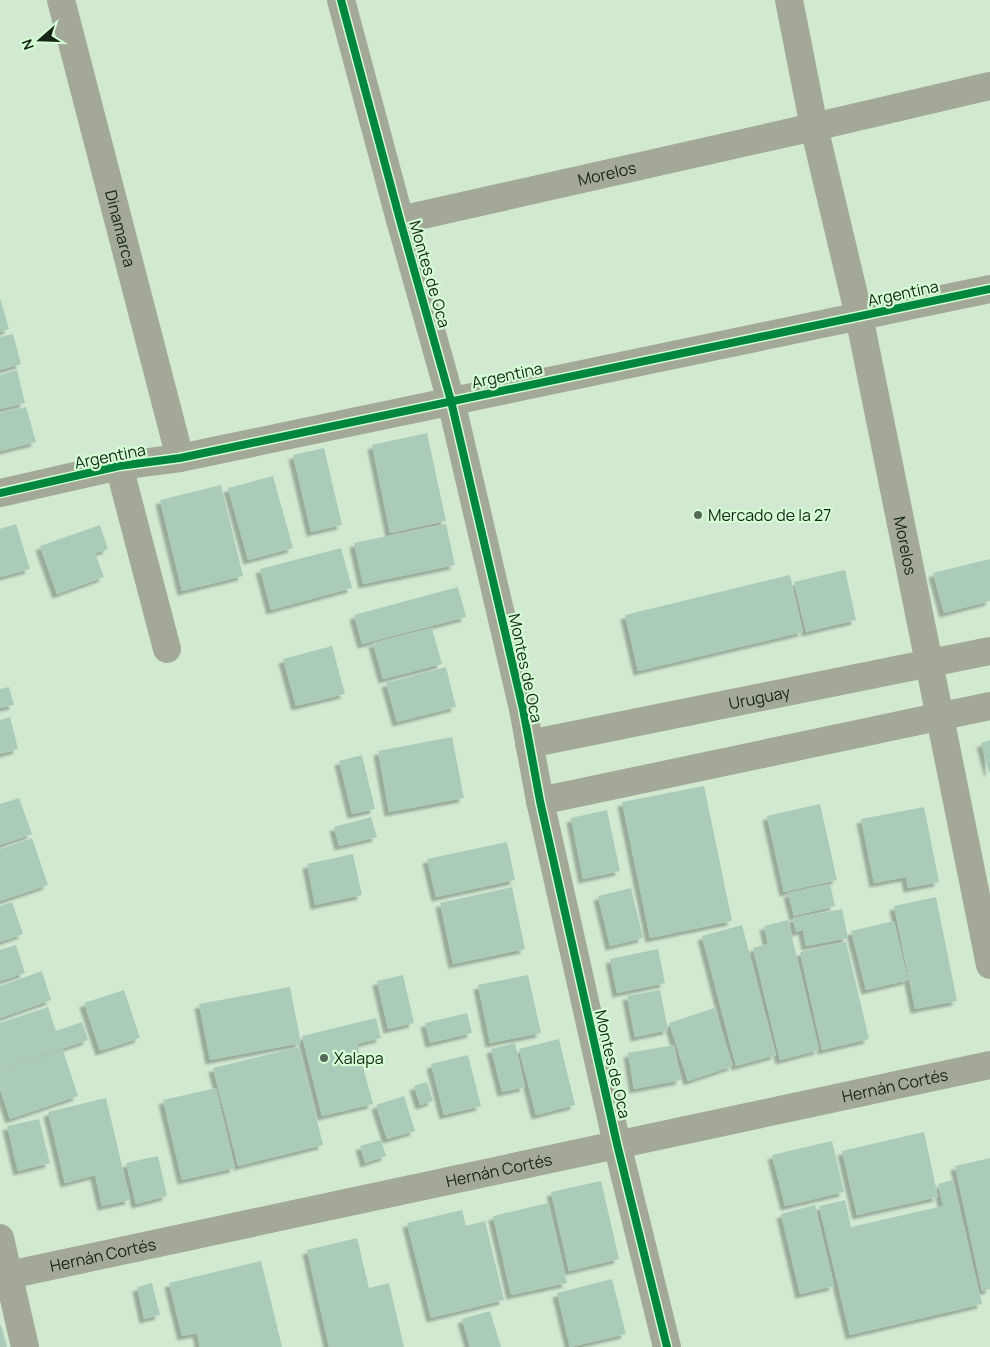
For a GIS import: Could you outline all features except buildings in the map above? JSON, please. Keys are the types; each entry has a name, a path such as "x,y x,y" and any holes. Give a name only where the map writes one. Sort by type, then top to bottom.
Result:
{"street":[{"name":"Dinamarca","path":"61,0 180,458"},
{"name":"Montes de Oca","path":"341,0 451,401 523,709 528,744 540,800 617,1144 667,1347"},
{"name":"Morelos","path":"789,0 814,127 859,316 990,965"},
{"path":"814,127 990,86"},
{"name":"Morelos","path":"400,220 814,127"},
{"name":"Argentina","path":"0,494 120,466 180,458 990,289"},
{"path":"120,466 167,649"},
{"name":"Uruguay","path":"528,744 990,651"},
{"path":"540,800 990,706"},
{"name":"Hernán Cortés","path":"8,1275 990,1064"},
{"path":"0,1238 25,1347"}],"cycle path":[{"path":"341,0 451,401 523,709 540,801 617,1144 667,1347"},
{"path":"0,493 119,466 180,458 990,289"}],"place":[{"name":"Mercado de la 27","path":"698,515"},
{"name":"Xalapa","path":"324,1058"}]}
